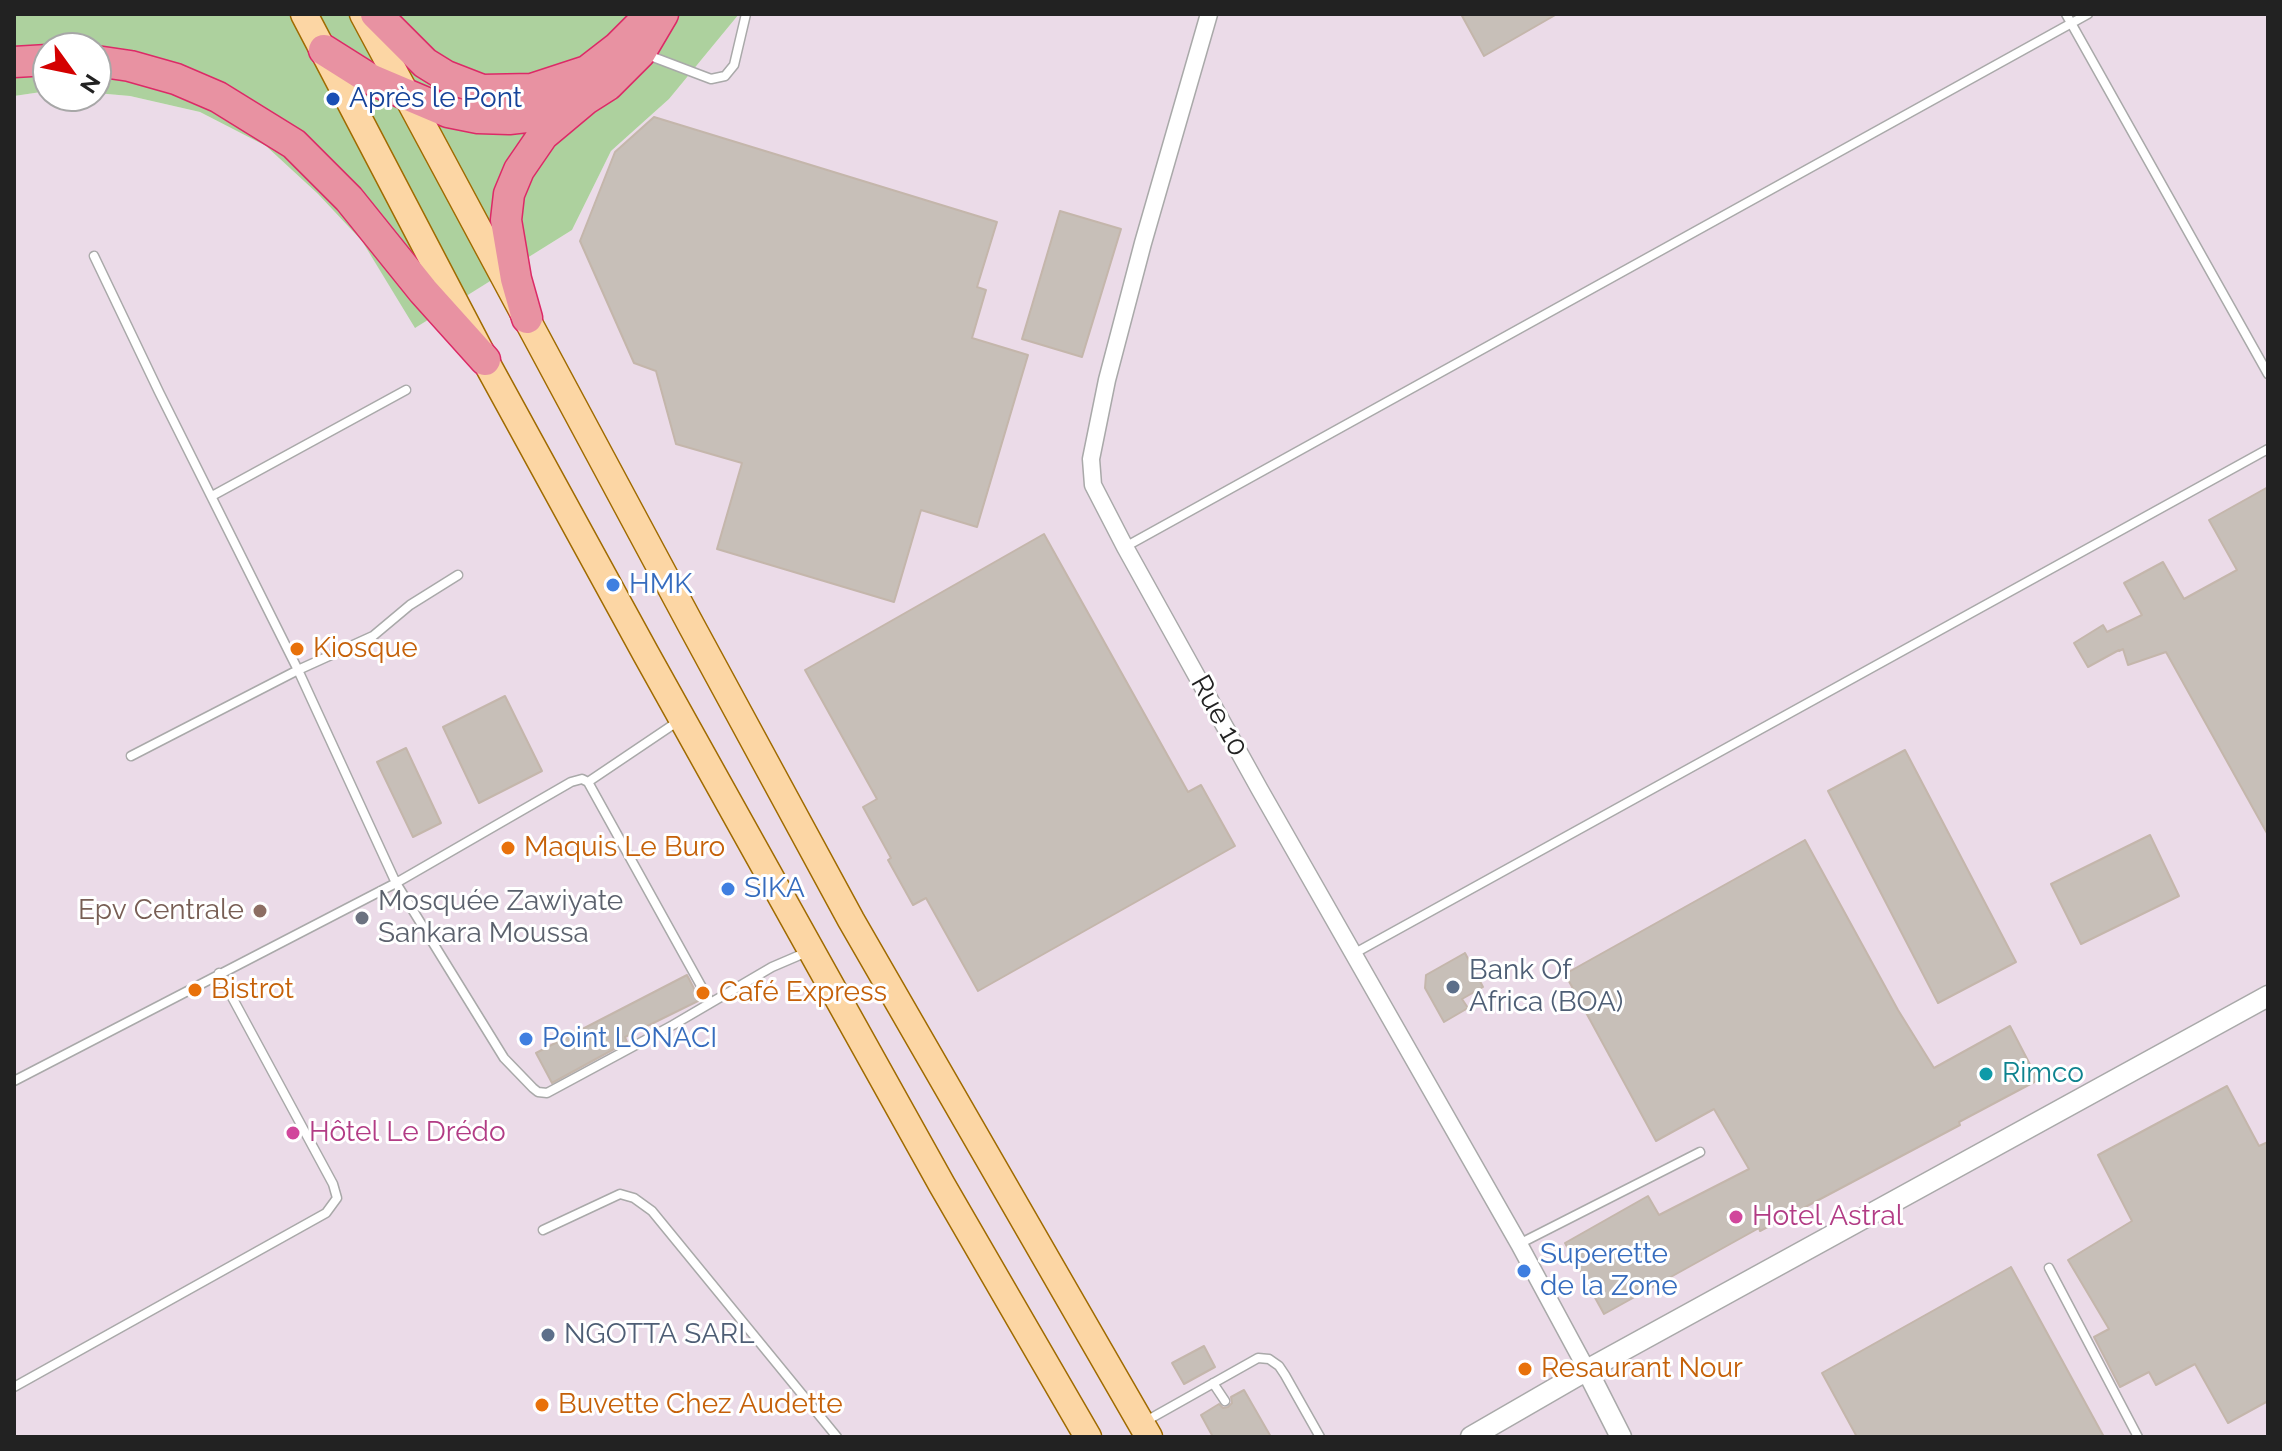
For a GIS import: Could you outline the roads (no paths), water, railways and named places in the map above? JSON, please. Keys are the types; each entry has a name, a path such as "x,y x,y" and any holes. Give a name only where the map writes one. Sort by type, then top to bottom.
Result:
{"highway":[{"path":"376,14 425,63 446,76 482,90 506,91 532,89 587,71 638,27 644,14"},
{"path":"527,318 516,279 506,220 509,194 519,170 543,135 608,85 640,53 663,14"},
{"path":"324,50 370,79 406,96 448,112 478,118 535,116 586,99"},
{"path":"112,63 176,79 218,97 294,144 349,199 423,291 485,360"}],"main road":[{"path":"304,14 485,360 682,719 949,1198 1088,1437"},
{"path":"363,14 851,920 1146,1430"}],"street":[{"name":"Rue 10","path":"1209,14 1107,380 1091,459 1093,485 1260,790 1355,953 1587,1370"},
{"path":"1471,1437 1587,1370 2268,996"},
{"path":"1587,1370 1621,1437"}],"lane":[{"path":"640,53 711,79 725,76 734,65 746,14"},
{"path":"2066,14 2268,374"},
{"path":"1125,547 2088,14"},
{"path":"94,256 298,670 396,883 504,1058 538,1092 547,1093 772,967 810,951"},
{"path":"212,496 406,390"},
{"path":"1355,953 2268,449"},
{"path":"131,756 298,670 373,636 410,605 458,575"},
{"path":"588,782 682,719"},
{"path":"14,1081 396,883 571,782 582,779 588,782 710,1002"},
{"path":"14,1387 326,1213 337,1198 333,1184 219,973"},
{"path":"1519,1244 1700,1152"},
{"path":"543,1230 620,1194 634,1198 652,1211 837,1437"},
{"path":"2049,1268 2138,1437"},
{"path":"1146,1430 1213,1383 1258,1358 1269,1359 1279,1366 1320,1437"},
{"path":"1213,1383 1225,1401"}],"place":[{"name":"Après le Pont","path":"333,99"},
{"name":"HMK","path":"613,585"},
{"name":"Kiosque","path":"297,649"},
{"name":"Maquis Le Buro","path":"508,848"},
{"name":"SIKA","path":"728,889"},
{"name":"Epv Centrale","path":"260,911"},
{"name":"Mosquée Zawiyate Sankara Moussa","path":"362,918"},
{"name":"Bank Of Africa (BOA)","path":"1453,987"},
{"name":"Bistrot","path":"195,990"},
{"name":"Café Express","path":"703,993"},
{"name":"Point LONACI","path":"526,1039"},
{"name":"Rimco","path":"1986,1074"},
{"name":"Hôtel Le Drédo","path":"293,1133"},
{"name":"Hotel Astral","path":"1736,1217"},
{"name":"Superette de la Zone","path":"1524,1271"},
{"name":"NGOTTA SARL","path":"548,1335"},
{"name":"Resaurant Nour","path":"1525,1369"},
{"name":"Buvette Chez Audette","path":"542,1405"}]}
